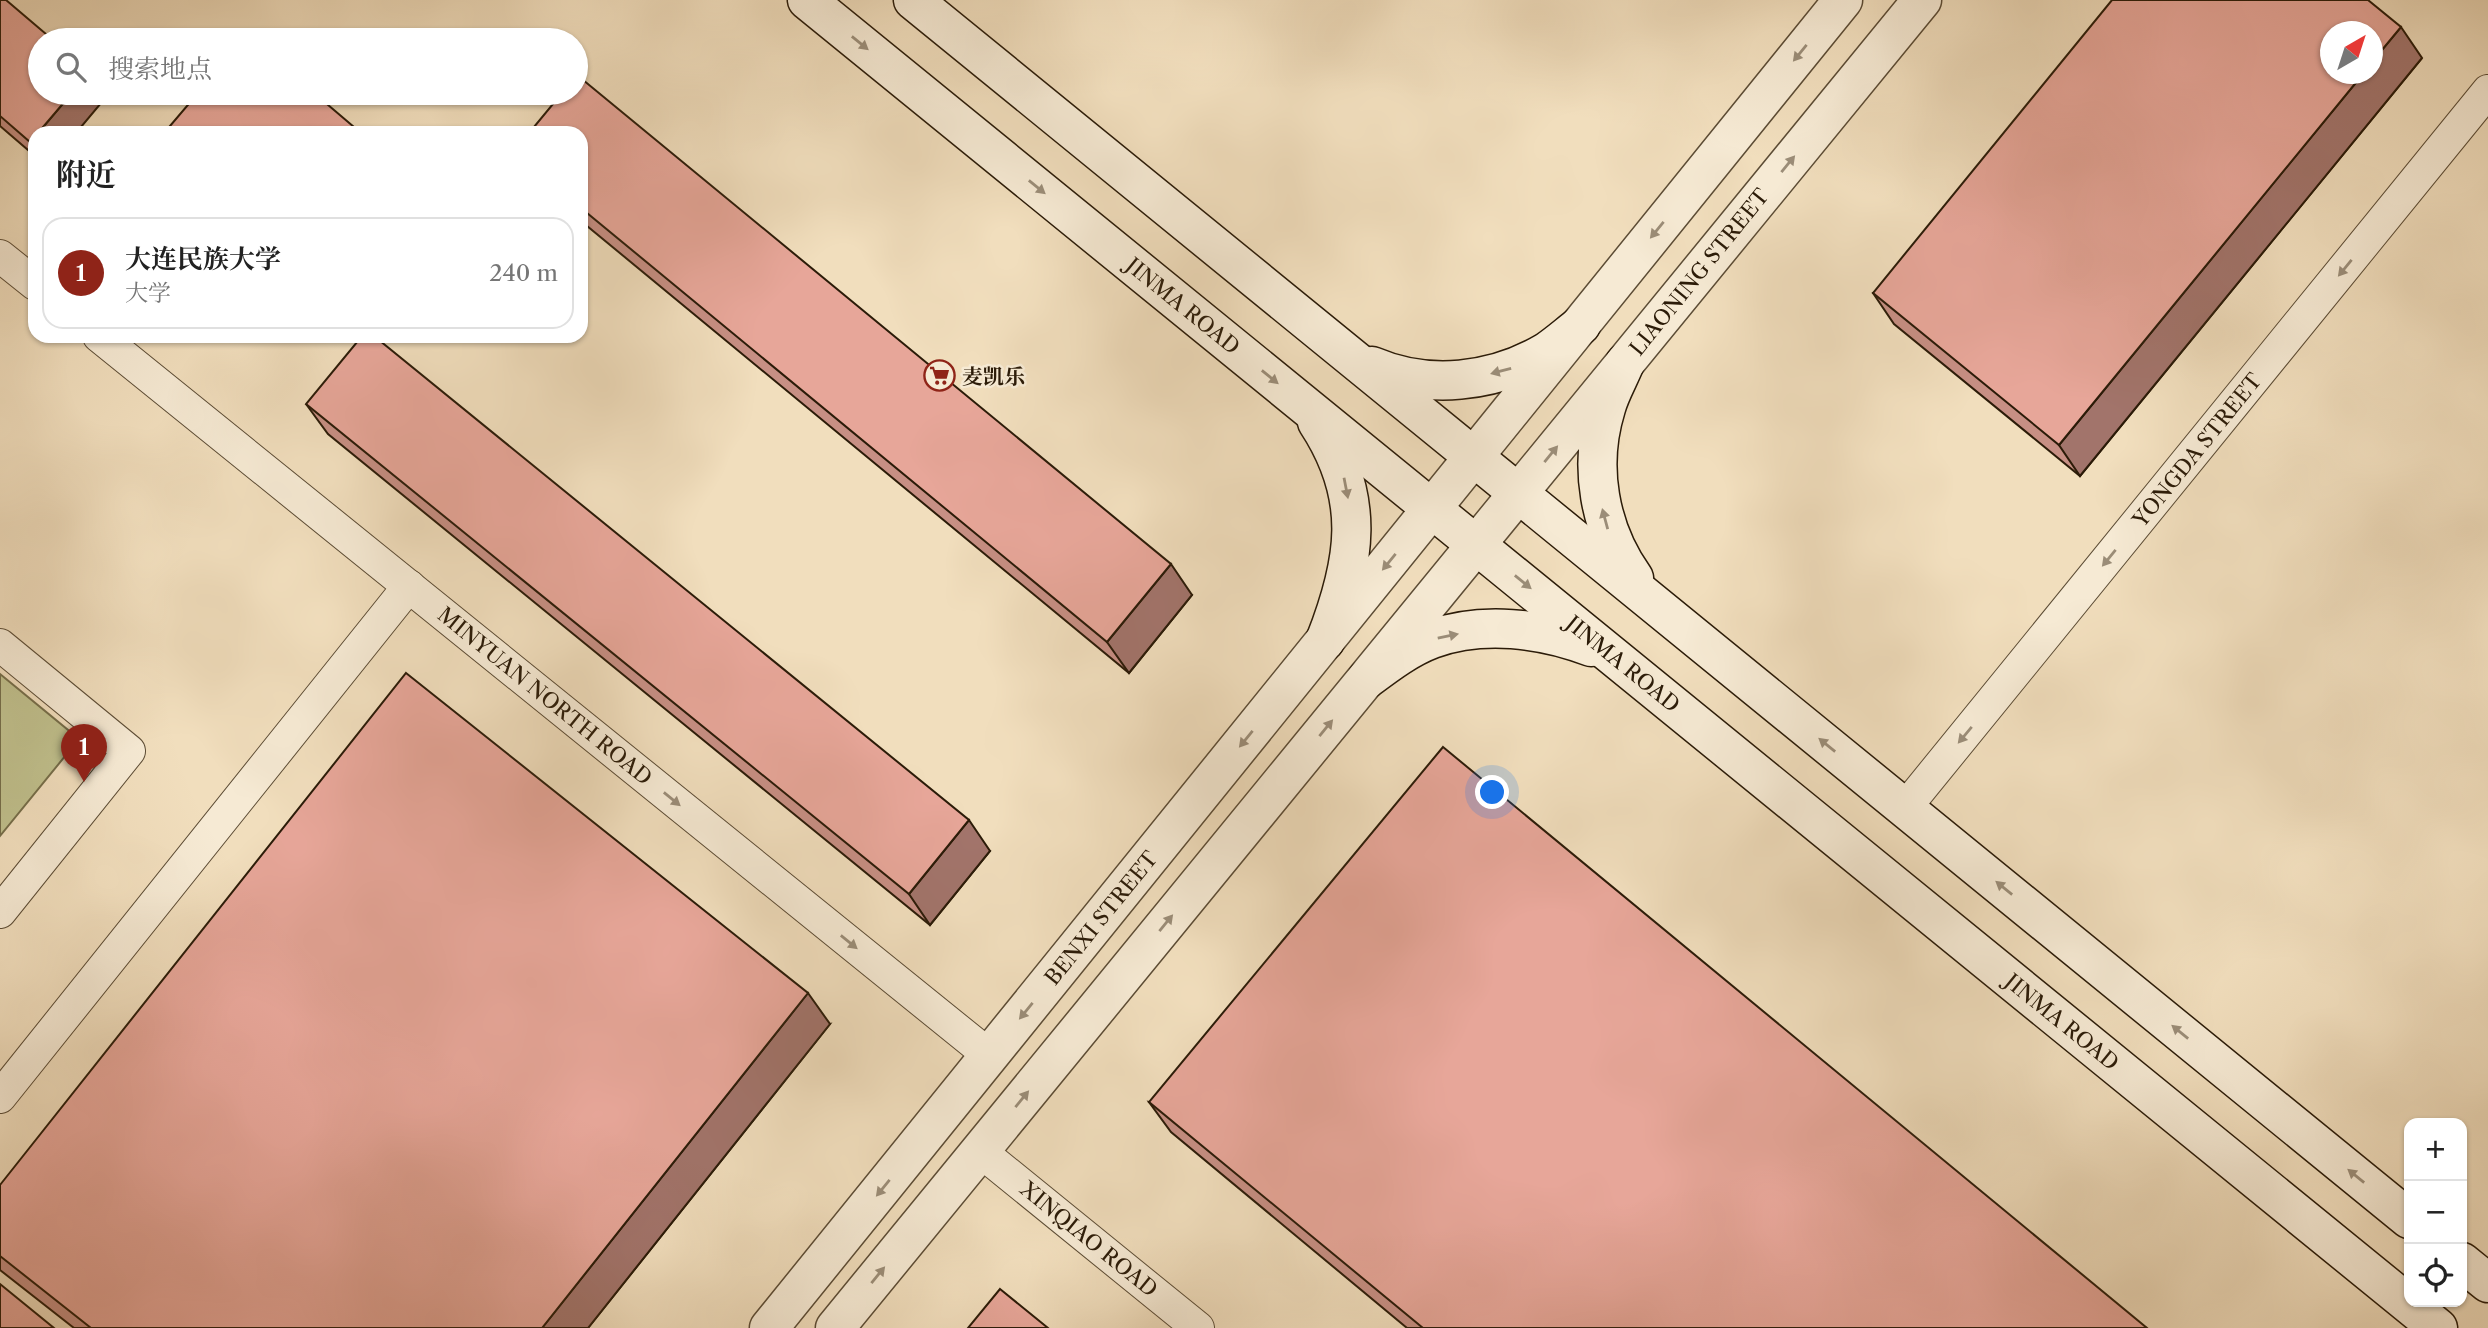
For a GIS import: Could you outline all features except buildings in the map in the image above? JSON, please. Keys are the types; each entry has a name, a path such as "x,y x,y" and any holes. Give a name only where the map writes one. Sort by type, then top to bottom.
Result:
{"main road":[{"name":"JINMA ROAD","path":"807,0 2438,1328"},
{"path":"913,0 2404,1215"},
{"path":"1432,509 1843,0"},
{"name":"LIAONING STREET","path":"1476,545 1922,0"},
{"path":"1351,357 1392,374 1436,382 1473,378 1513,367 1547,351 1580,325"},
{"path":"1625,363 1606,408 1598,446 1598,485 1606,523 1623,563 1649,600"},
{"path":"1306,406 1330,442 1345,480 1352,524 1350,565 1340,603 1325,641"},
{"name":"BENXI STREET","path":"769,1328 1432,509"},
{"path":"835,1328 1476,545"},
{"path":"1367,678 1402,654 1433,639 1469,631 1517,629 1565,637 1611,654"},
{"path":"2467,1266 2488,1283"}],"street":[{"name":"YONGDA STREET","path":"1905,808 2488,91"},
{"path":"0,256 28,278"},
{"name":"MINYUAN NORTH ROAD","path":"108,343 990,1056"},
{"path":"0,1097 409,586"},
{"path":"0,645 129,751 0,912"},
{"name":"XINQIAO ROAD","path":"980,1151 1198,1328"}],"green space":[{"path":"0,674 79,739 0,836"}],"place":[{"name":"麦凯乐","path":"939,376"},
{"name":"大连民族大学","path":"84,782"}]}
